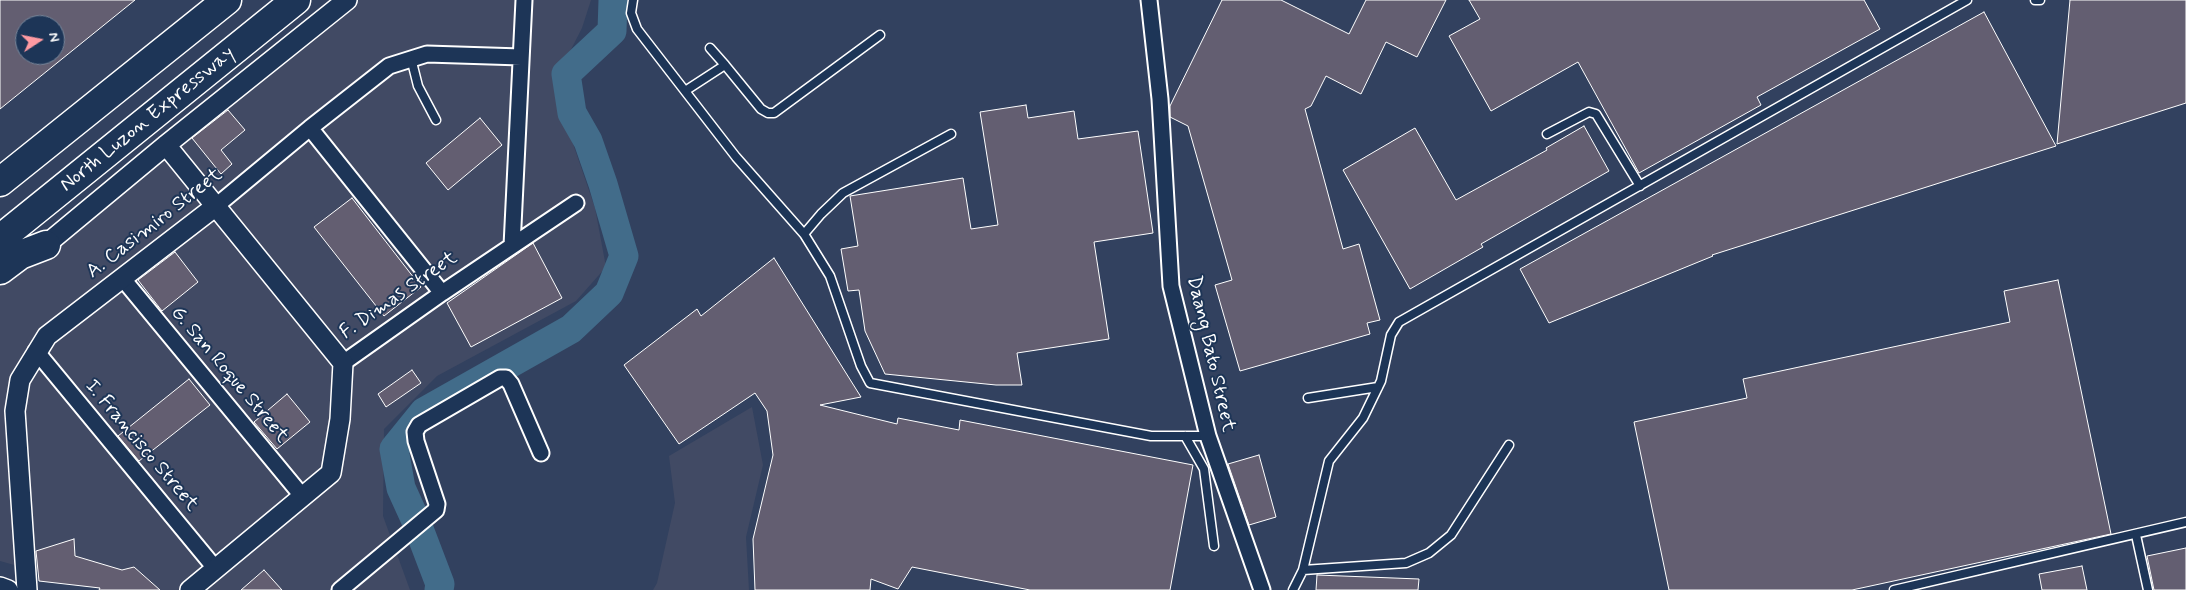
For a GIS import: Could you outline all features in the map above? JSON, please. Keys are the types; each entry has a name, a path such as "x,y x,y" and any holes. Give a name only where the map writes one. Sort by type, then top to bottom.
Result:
{"highway":[{"path":"0,182 227,0"},
{"name":"North Luzon Expressway","path":"0,239 296,0"},
{"path":"0,270 20,255 46,245"}],"street":[{"path":"0,282 346,0"},
{"path":"512,246 524,0"},
{"name":"Daang Bato Street","path":"1149,0 1160,100 1171,286 1208,436 1262,590"},
{"name":"A. Casimiro Street","path":"27,590 15,411 20,380 36,351 47,336 216,206 310,128 389,66 427,54 521,57"},
{"path":"310,128 442,293"},
{"path":"166,145 343,363"},
{"name":"F. Dimas Street","path":"190,590 330,473 340,419 343,363 442,293 576,203"},
{"name":"G. San Roque Street","path":"123,279 303,496"},
{"name":"I. Francisco Street","path":"36,351 215,568"},
{"path":"340,590 436,510 437,504 416,441 415,432 419,425 500,378 506,378 511,384 541,453"},
{"path":"0,587 8,590"}],"lane":[{"path":"633,0 631,13 636,29 736,157 804,234 830,276 860,366 867,380 874,386 1151,436 1208,436"},
{"path":"1293,590 1303,570 1329,461 1363,418 1381,381 1391,335 1399,322 1967,0"},
{"path":"2034,0 2040,0"},
{"path":"710,48 761,109 768,113 774,113 880,35"},
{"path":"410,58 418,86 436,120"},
{"path":"685,91 725,65"},
{"path":"1547,134 1589,112 1596,114 1640,186"},
{"path":"804,234 843,193 951,134"},
{"path":"1308,398 1378,387"},
{"path":"1185,436 1204,469 1214,546"},
{"path":"1303,570 1406,562 1429,553 1451,535 1509,445"},
{"path":"1894,590 2186,522"},
{"path":"2136,534 2148,590"}],"shaded area":[{"path":"359,0 591,0 582,28 560,71 568,129 595,208 606,267 576,301 437,376 384,429 383,516 410,590 103,590 0,561 0,285"},
{"path":"752,407 763,465 746,537 749,590 653,590 657,583 675,503 669,456"}],"building":[{"path":"0,0 135,0 65,57 65,15 15,15 15,65 54,65 0,109"},
{"path":"1222,0 1281,0 1349,34 1366,0 1446,0 1417,57 1386,42 1361,94 1326,76 1311,106 1305,109 1343,249 1359,244 1380,320 1367,323 1370,334 1240,371 1215,285 1232,280 1188,126 1170,117 1170,106"},
{"path":"1469,0 1864,0 1880,29 1757,97 1761,105 1639,173 1578,62 1491,111 1449,36 1480,19"},
{"path":"2070,0 2186,0 2186,103 2057,144"},
{"path":"1984,12 2056,146 1712,255 1549,323 1520,269"},
{"path":"1026,105 1028,118 1074,111 1078,139 1138,131 1153,233 1094,242 1109,339 1017,353 1022,385 996,385 885,374 865,331 859,290 848,291 841,249 858,246 850,196 963,178 971,229 998,225 980,112"},
{"path":"228,110 245,130 221,150 232,164 221,174 192,138"},
{"path":"480,118 502,145 448,190 426,163"},
{"path":"1584,126 1609,171 1481,244 1483,247 1410,289 1343,170 1415,128 1456,200 1547,150 1546,148"},
{"path":"352,198 421,287 384,316 314,227"},
{"path":"533,243 562,298 471,347 447,303"},
{"path":"175,252 198,282 162,311 138,280"},
{"path":"774,258 861,397 820,405 897,424 898,418 959,430 960,420 1193,465 1170,590 1030,590 912,567 898,589 871,579 870,590 755,590 753,539 773,455 767,411 755,393 679,444 624,365 697,309 701,316"},
{"path":"2058,280 2111,534 1852,590 1669,590 1634,422 1747,398 1743,379 2010,322 2004,291"},
{"path":"412,370 421,383 386,407 378,394"},
{"path":"189,379 210,405 139,461 118,436"},
{"path":"287,394 310,422 277,449 254,422"},
{"path":"1259,455 1276,517 1249,525 1228,464"},
{"path":"74,539 75,556 122,570 134,567 160,590 99,590 100,588 39,581 36,551"},
{"path":"2186,548 2186,590 2154,590 2147,556"},
{"path":"2082,566 2087,590 2042,590 2039,574"},
{"path":"264,570 282,590 241,590"},
{"path":"1317,575 1419,579 1418,590 1316,590"}],"waterway":[{"path":"439,590 440,584 401,488 394,449 424,412 571,329 609,293 624,256 588,141 572,113 566,74 612,31 613,0"}]}
